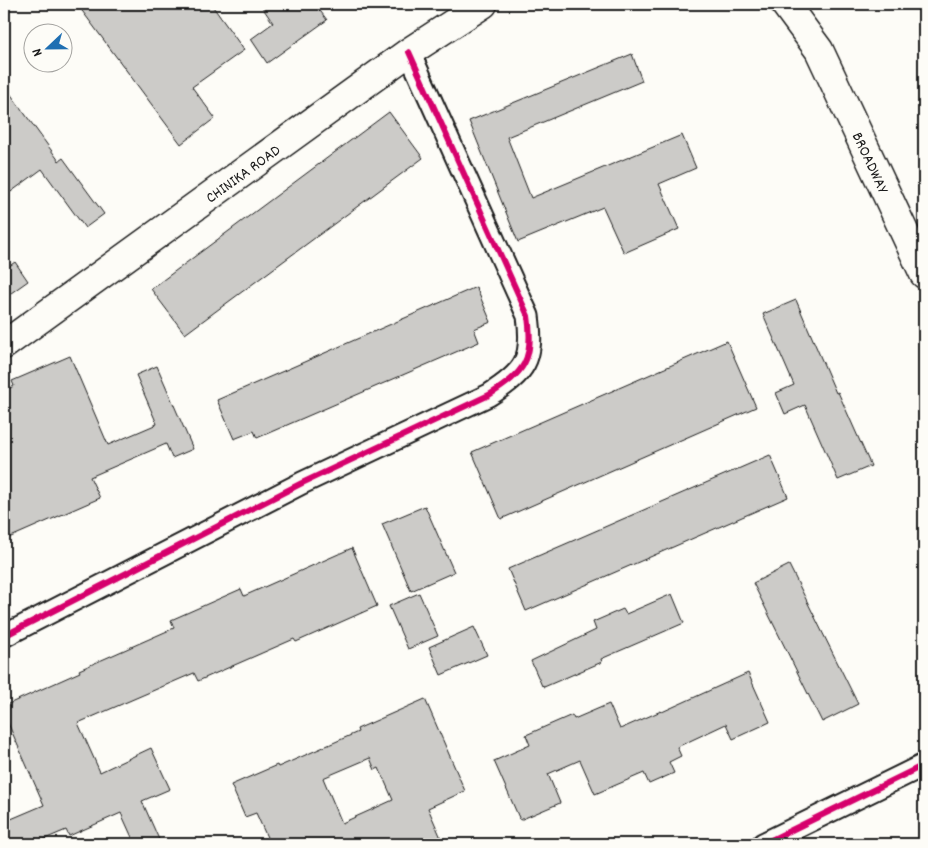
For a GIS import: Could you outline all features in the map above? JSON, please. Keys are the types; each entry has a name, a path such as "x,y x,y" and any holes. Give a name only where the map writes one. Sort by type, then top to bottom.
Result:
{"main road":[{"name":"CHINIKA ROAD","path":"4,345 409,52 483,4"},
{"path":"785,4 819,50"},
{"path":"810,4 819,50"},
{"name":"BROADWAY","path":"819,50 924,274"}],"street":[{"path":"4,636 302,483 489,395 510,381 526,363 531,339 528,316 409,52"},
{"path":"764,844 924,766"}],"building":[{"path":"77,4 211,4 244,50 192,87 215,118 181,144"},
{"path":"260,4 315,4 327,20 267,63 251,39 273,23"},
{"path":"632,54 642,81 507,137 531,198 682,135 696,168 659,184 679,229 624,253 603,207 518,242 469,121"},
{"path":"4,85 59,161 63,158 104,214 85,228 42,169 4,197"},
{"path":"389,112 423,158 185,334 151,289"},
{"path":"15,262 28,281 4,298 4,270"},
{"path":"476,287 491,322 474,329 479,342 257,438 254,431 234,439 217,400"},
{"path":"796,300 836,393 838,392 871,466 838,480 805,405 785,414 776,393 794,385 763,314"},
{"path":"727,341 756,407 501,519 472,452"},
{"path":"70,356 108,445 157,424 136,375 157,366 193,449 172,458 166,444 90,477 100,498 4,540 4,391 14,386 12,381"},
{"path":"770,455 788,497 526,611 508,569"},
{"path":"425,506 454,572 411,591 382,524"},
{"path":"352,548 377,606 296,642 294,639 198,681 194,673 78,723 100,772 151,748 170,789 142,801 161,844 135,844 121,813 69,836 66,830 33,844 4,844 4,822 44,805 4,714 4,706 174,628 171,620 241,589 244,596"},
{"path":"789,565 858,704 822,722 753,583"},
{"path":"419,593 438,636 408,649 389,606"},
{"path":"672,594 684,623 601,659 602,662 544,687 542,686 531,661 596,630 593,622 623,609 626,614"},
{"path":"474,627 487,655 441,675 429,647"},
{"path":"748,673 770,722 733,739 726,724 677,747 681,756 669,762 674,773 649,784 644,773 595,794 580,760 548,774 560,803 520,820 494,761 530,745 526,735 572,715 574,719 609,704 620,729"},
{"path":"425,699 465,791 428,808 441,838 425,844 270,844 256,813 245,817 231,785 358,732 357,729","holes":["370,758 375,770 379,768 393,800 342,823 323,778"]}],"cycle path":[{"path":"4,636 302,483 489,395 519,371 528,354 530,344 528,316 409,52"},
{"path":"763,844 924,765"}]}
